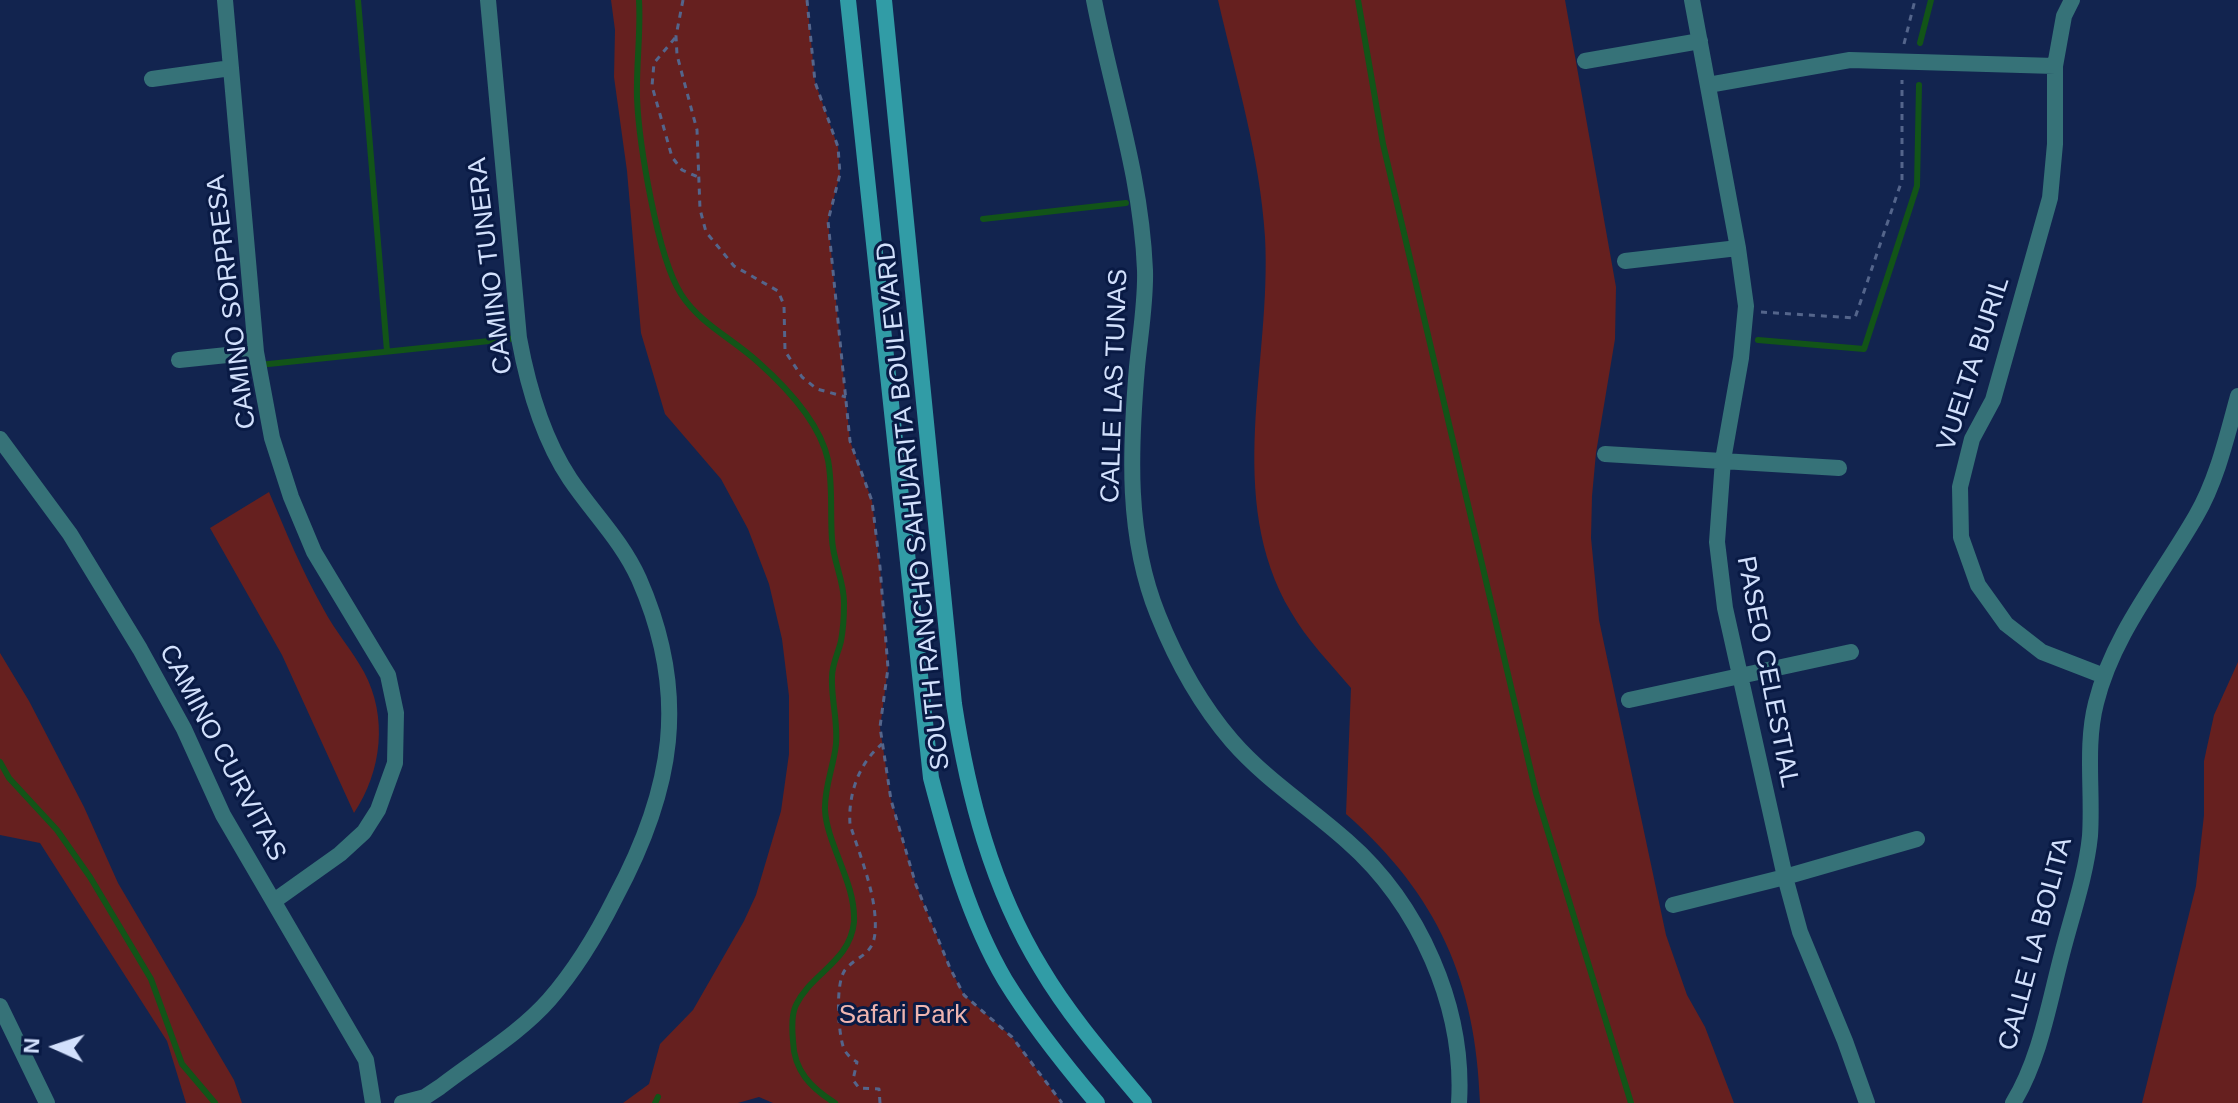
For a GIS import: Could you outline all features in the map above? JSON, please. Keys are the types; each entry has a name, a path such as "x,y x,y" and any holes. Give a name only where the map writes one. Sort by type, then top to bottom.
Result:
{"street":[{"name":"CAMINO SORPRESA","path":"225,0 256,352 272,438 291,497 314,552 388,675 396,713 395,763 390,783 364,832 340,854 274,901"},
{"name":"CAMINO TUNERA","path":"402,1103 425,1097 505,1038 547,1002 566,978 604,920 645,839 661,788 668,747 669,706 662,651 639,579 625,553 571,480 554,450 542,425 524,365 488,0"},
{"name":"SOUTH RANCHO SAHUARITA BOULEVARD","path":"848,0 931,778 954,858 976,917 1004,977 1031,1020 1097,1103"},
{"name":"SOUTH RANCHO SAHUARITA BOULEVARD","path":"884,0 954,704 968,778 988,852 1003,893 1028,945 1092,1042 1144,1103"},
{"name":"CALLE LAS TUNAS","path":"1094,0 1128,139 1139,199 1145,275 1132,423 1132,476 1140,549 1157,613 1188,678 1231,740 1278,787 1350,844 1384,882 1422,935 1449,1010 1457,1049 1459,1103"},
{"name":"PASEO CELESTIAL","path":"1692,0 1738,248 1745,311 1741,358 1723,460 1717,542 1725,608 1800,932 1867,1103"},
{"name":"VUELTA BURIL","path":"2072,0 2064,16 2055,66 2055,144 2050,198 1993,400 1972,439 1960,487 1961,537 1978,585 2006,624 2042,652 2104,676"},
{"path":"1585,61 1700,41"},
{"path":"1708,85 1850,60 2055,66"},
{"path":"152,79 231,68"},
{"path":"1625,261 1738,248"},
{"path":"179,360 256,352"},
{"name":"CALLE LA BOLITA","path":"2013,1103 2035,1055 2088,856 2092,801 2089,739 2095,703 2125,630 2198,513 2223,452 2238,396"},
{"name":"CAMINO CURVITAS","path":"0,439 70,534 140,649 184,729 223,815 366,1060 373,1103"},
{"path":"1605,454 1839,468"},
{"path":"1629,700 1851,652"},
{"path":"1673,905 1917,839"},
{"path":"0,1006 47,1103"}],"path":[{"path":"683,0 676,36 677,55 697,130 701,222 713,244 734,266 773,286 781,297 784,305 784,345 788,358 808,383 828,393 846,397"},
{"path":"807,0 815,82 838,147 840,174 828,221 850,441 872,501 880,567 888,668 880,727 891,800 907,859 950,968 964,995 1012,1037 1062,1103"},
{"path":"1745,311 1855,318 1902,180 1902,62 1915,0"},
{"path":"676,36 654,63 652,86 672,157 682,170 698,177"},
{"path":"880,1103 879,1089 859,1088 853,1080 857,1062 846,1053 843,1045 839,1008 842,974 864,955 874,939 876,927 849,812 859,774 871,753 882,744"}],"green space":[{"name":"Safari Park","path":"611,0 807,0 815,82 838,147 840,174 828,221 850,441 872,501 880,567 888,668 880,728 891,800 916,885 964,995 1012,1037 1062,1103 773,1103 759,1097 738,1103 623,1103 649,1084 660,1044 693,1010 756,895 781,811 789,754 789,696 782,639 769,584 748,529 721,479 665,414 641,333 627,171 614,77 615,30"},
{"path":"1218,0 1565,0 1616,287 1615,339 1592,496 1591,538 1599,620 1666,935 1687,995 1705,1027 1734,1103 1480,1103 1470,1018 1446,944 1428,909 1405,876 1346,814 1351,688 1311,642 1291,612 1271,568 1259,522 1255,428 1265,284 1265,237 1253,147"},
{"path":"269,492 328,618 372,689 379,725 376,762 371,780 354,813 282,655 210,528"},
{"path":"0,653 29,701 84,807 118,883 234,1080 242,1103 186,1103 167,1041 40,843 0,835"},
{"path":"2238,662 2238,1103 2142,1103 2196,886 2204,815 2204,761 2214,715"}],"waterway":[{"path":"358,0 387,351"},
{"path":"639,0 637,98 641,142 657,227 672,277 697,314 748,353 790,394 817,432 828,460 831,529 844,605 841,641 832,672 836,744 825,810 851,893 854,922 845,947 796,1005 792,1027 794,1052 800,1070 811,1085 835,1103"},
{"path":"1358,0 1383,144 1536,793 1631,1103"},
{"path":"1920,43 1931,0"},
{"path":"1758,340 1864,349 1917,186 1919,85"},
{"path":"983,219 1126,203"},
{"path":"259,365 518,338"},
{"path":"0,762 9,778 57,830 90,877 151,979 182,1064 215,1103"},
{"path":"655,1103 658,1097"}]}
